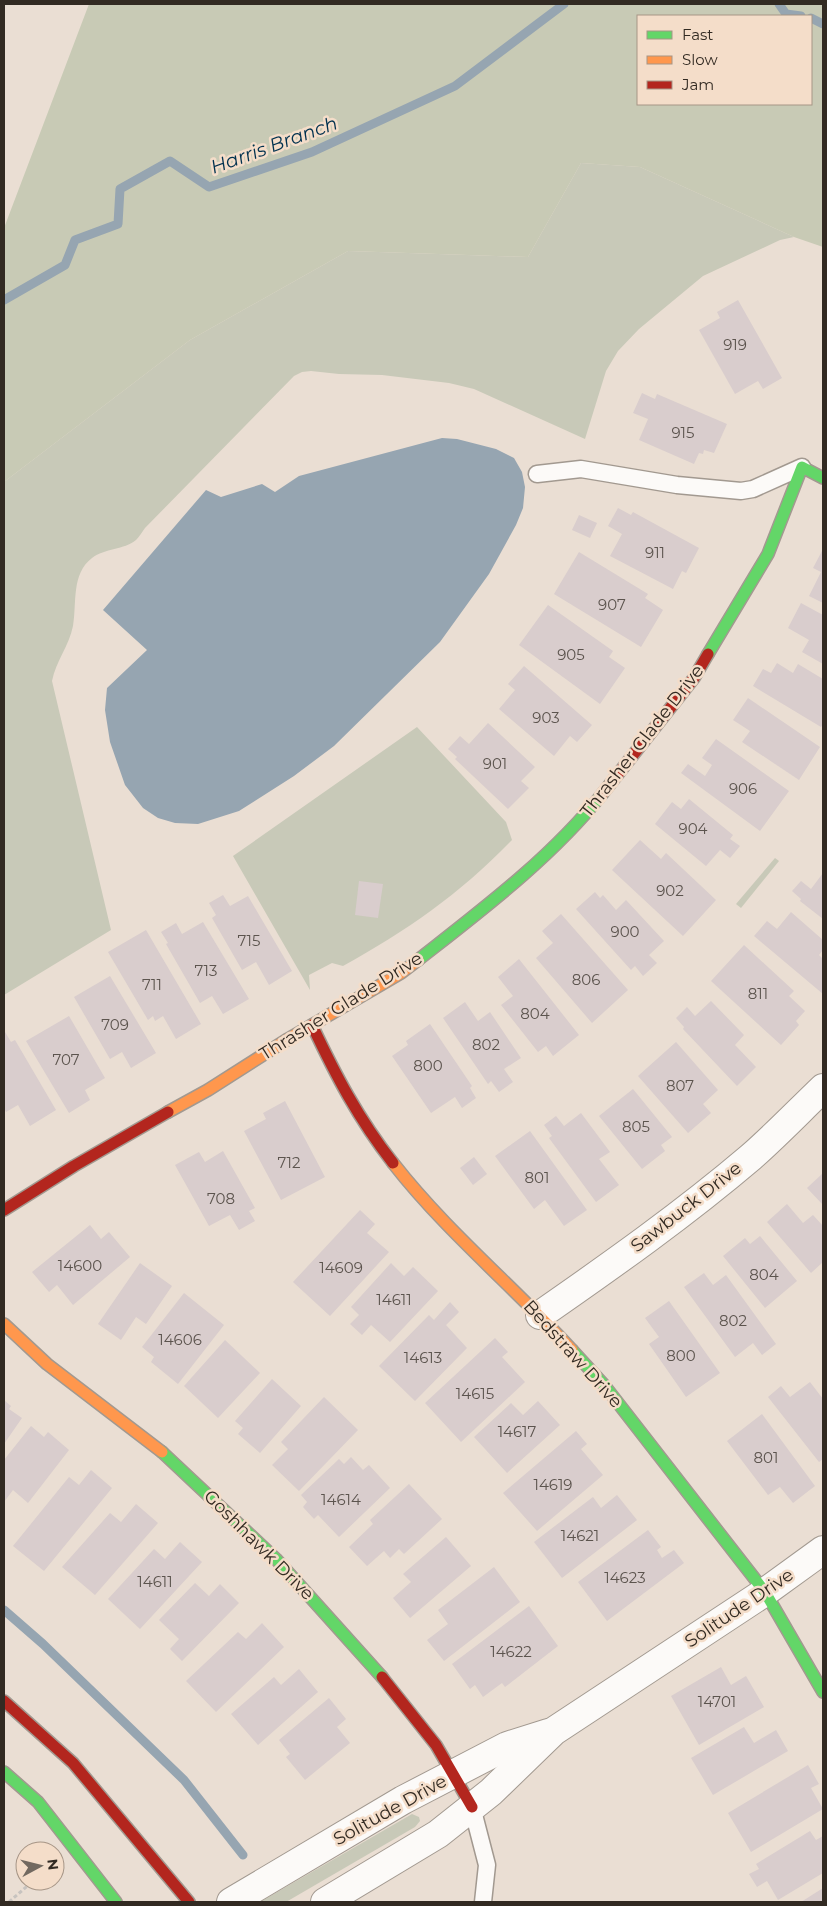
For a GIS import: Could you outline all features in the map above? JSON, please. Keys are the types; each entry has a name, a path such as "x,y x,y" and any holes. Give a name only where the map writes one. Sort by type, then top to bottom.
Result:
{"street":[{"path":"802,467 823,478"},
{"name":"Thrasher Glade Drive","path":"4,1210 74,1166 208,1090 401,973 498,897 580,821 694,678 768,554 802,467"},
{"name":"Bedstraw Drive","path":"312,1026 335,1075 375,1140 416,1192 466,1244 540,1315 604,1385 764,1592 823,1692"},
{"name":"Sawbuck Drive","path":"540,1315 600,1274 675,1218 751,1156 823,1088"},
{"name":"Goshhawk Drive","path":"4,1324 47,1364 159,1449 276,1559 392,1688 436,1746 472,1807"},
{"name":"Solitude Drive","path":"324,1902 438,1834 491,1792 554,1731 764,1592 823,1550"},
{"path":"4,1701 73,1764 189,1902"},
{"name":"Solitude Drive","path":"231,1902 403,1800 507,1746 554,1731"},
{"path":"4,1772 38,1802 116,1902"}],"lane":[{"path":"537,474 581,469 677,486 741,491 753,489 802,467"},
{"path":"472,1807 487,1865 484,1902"}],"path":[{"path":"9,1902 22,1891"}],"green space":[{"path":"89,4 823,4 823,247 794,237 640,167 581,163 528,257 348,251 190,340 4,482 4,228"},
{"path":"581,163 640,167 794,237 780,240 703,276 639,329 618,351 606,371 585,439 474,389 449,383 382,375 302,372 294,376 145,528 136,540 126,546 103,552 92,558 85,565 78,580 73,626 52,681 111,930 4,995 4,482 190,340 348,251 528,257"},
{"path":"417,727 506,822 512,840 453,894 411,925 343,966 332,963 309,975 310,990 233,856"},
{"path":"775,858 779,861 741,908 736,904"},
{"path":"412,1814 419,1817 420,1821 415,1827 286,1902 260,1902"}],"water":[{"path":"442,438 457,439 496,449 514,458 522,472 525,487 523,508 516,525 489,574 440,642 334,746 294,776 239,811 198,824 175,823 158,818 143,808 125,785 110,742 105,710 107,688 147,650 103,610 206,490 221,497 262,484 275,492 299,476"}],"building":[{"path":"738,300 782,378 763,389 758,381 735,394 699,330 720,318 717,312"},
{"path":"642,393 655,399 657,394 727,424 714,453 704,450 703,454 699,453 694,464 639,440 648,419 633,413"},
{"path":"618,508 631,515 633,512 699,548 686,573 682,571 673,589 610,556 622,534 608,526"},
{"path":"579,515 597,523 590,538 572,530"},
{"path":"823,549 823,603 809,596 821,572 813,568"},
{"path":"579,552 648,594 645,598 663,610 641,647 554,594"},
{"path":"801,603 823,615 823,664 802,652 809,640 788,628"},
{"path":"548,605 613,651 609,657 625,668 600,704 519,645"},
{"path":"777,663 793,673 798,664 823,679 823,724 821,727 753,686 763,669 771,673"},
{"path":"524,666 592,725 577,742 570,736 554,756 499,709 515,690 508,684"},
{"path":"748,698 820,747 799,780 742,742 750,731 733,720"},
{"path":"488,723 535,767 521,781 529,788 508,809 455,759 457,757 448,749 460,736 469,744"},
{"path":"716,739 789,791 760,831 681,773 688,764 705,776 712,765 702,758"},
{"path":"689,799 733,835 730,839 740,846 730,858 720,850 706,866 655,824 672,802 681,809"},
{"path":"640,840 661,859 666,853 716,900 683,936 612,870"},
{"path":"823,873 823,919 800,901 801,899 792,891 801,881 811,889"},
{"path":"359,881 383,884 378,918 355,915"},
{"path":"595,892 600,898 603,895 616,910 626,900 664,941 649,955 657,963 643,976 635,966 631,970 576,909"},
{"path":"223,895 230,906 248,896 292,971 269,985 256,962 242,970 212,918 216,915 209,903"},
{"path":"791,912 823,940 823,950 819,955 823,959 823,994 754,936 767,921 777,929"},
{"path":"561,914 628,990 592,1023 536,958 553,943 542,931"},
{"path":"203,922 249,999 223,1014 212,996 200,1003 161,932 176,923 182,934"},
{"path":"146,930 201,1024 176,1039 163,1016 155,1021 153,1016 148,1020 108,952"},
{"path":"744,945 794,991 789,996 805,1011 796,1021 799,1025 781,1045 711,981"},
{"path":"519,959 579,1035 553,1056 546,1046 538,1052 501,1005 513,996 498,977"},
{"path":"110,976 156,1053 131,1068 122,1052 110,1059 74,997"},
{"path":"711,1001 744,1035 735,1045 756,1067 737,1086 683,1029 684,1027 676,1018 687,1007 695,1016"},
{"path":"465,1002 478,1021 490,1012 521,1058 504,1069 513,1082 499,1092 491,1081 488,1084 443,1018"},
{"path":"69,1016 105,1078 85,1090 90,1100 69,1113 26,1041"},
{"path":"430,1024 472,1086 470,1088 476,1098 462,1108 455,1097 431,1113 392,1056 408,1045 406,1041"},
{"path":"5,1032 11,1042 15,1040 56,1110 30,1126 18,1105 6,1112 4,1108"},
{"path":"676,1042 718,1090 703,1104 711,1113 688,1133 638,1076"},
{"path":"633,1089 672,1137 661,1145 665,1151 642,1169 599,1116"},
{"path":"285,1101 325,1177 281,1200 244,1131 266,1119 263,1113"},
{"path":"581,1113 610,1152 599,1159 619,1185 596,1202 549,1138 552,1136 544,1125 556,1116 564,1126"},
{"path":"530,1131 587,1210 564,1226 545,1200 534,1209 495,1156"},
{"path":"223,1151 255,1208 249,1211 255,1221 239,1230 230,1215 209,1226 175,1165 199,1152 205,1162"},
{"path":"474,1157 487,1174 473,1185 460,1168"},
{"path":"823,1173 823,1205 807,1188"},
{"path":"787,1204 803,1223 813,1215 823,1226 823,1262 811,1273 767,1222"},
{"path":"360,1210 375,1224 367,1233 389,1252 330,1316 293,1282"},
{"path":"90,1225 101,1239 109,1232 130,1257 73,1305 57,1285 49,1292 32,1272"},
{"path":"760,1236 797,1281 765,1308 723,1256 745,1238 750,1244"},
{"path":"140,1263 172,1286 146,1324 136,1317 121,1340 98,1324"},
{"path":"391,1263 404,1276 413,1267 438,1291 390,1342 371,1325 362,1335 350,1324 359,1315 351,1307"},
{"path":"704,1273 713,1285 726,1275 776,1344 762,1355 753,1343 735,1357 684,1287"},
{"path":"184,1293 224,1325 178,1384 151,1362 154,1357 142,1347"},
{"path":"669,1301 720,1373 686,1397 649,1344 659,1337 645,1318"},
{"path":"450,1302 459,1312 446,1325 467,1348 415,1401 379,1366 429,1315 434,1320"},
{"path":"495,1338 508,1352 502,1357 525,1382 461,1442 425,1403"},
{"path":"225,1340 260,1373 218,1418 184,1386"},
{"path":"272,1379 301,1406 260,1453 238,1434 243,1428 235,1421"},
{"path":"810,1382 823,1399 823,1459 819,1462 768,1397 781,1386 790,1397"},
{"path":"324,1397 358,1430 299,1491 272,1465 288,1449 281,1442"},
{"path":"4,1400 11,1406 9,1409 22,1418 4,1444"},
{"path":"538,1401 560,1425 507,1473 474,1437 511,1403 523,1415"},
{"path":"762,1414 815,1486 793,1503 780,1487 768,1495 727,1441"},
{"path":"31,1426 44,1437 48,1432 69,1450 28,1503 13,1490 4,1502 4,1460"},
{"path":"576,1431 587,1444 581,1449 603,1475 537,1531 503,1493"},
{"path":"351,1457 363,1470 369,1465 390,1488 339,1537 318,1515 314,1519 303,1507 307,1502 301,1495 339,1459 344,1464"},
{"path":"91,1470 112,1488 44,1571 13,1546 69,1477 79,1485"},
{"path":"409,1484 442,1519 404,1554 399,1549 390,1558 384,1551 367,1566 349,1547 373,1524 370,1520"},
{"path":"617,1495 637,1520 562,1578 534,1542 593,1497 601,1508"},
{"path":"136,1504 158,1523 95,1595 62,1567 110,1513 121,1522"},
{"path":"648,1530 661,1547 657,1550 662,1558 674,1550 684,1563 607,1621 578,1582"},
{"path":"446,1537 471,1566 410,1618 393,1598 411,1582 403,1574"},
{"path":"180,1542 202,1562 140,1629 108,1599 154,1549 165,1559"},
{"path":"494,1567 520,1602 444,1661 427,1640 448,1624 438,1610"},
{"path":"195,1583 209,1596 220,1584 239,1603 182,1661 170,1649 179,1639 159,1620"},
{"path":"529,1606 558,1646 505,1687 502,1683 483,1697 475,1685 470,1689 452,1664"},
{"path":"262,1623 284,1647 216,1712 186,1681 238,1632 246,1639"},
{"path":"721,1667 731,1685 746,1676 764,1707 699,1745 671,1696"},
{"path":"299,1669 318,1692 258,1745 231,1714 274,1677 281,1685"},
{"path":"329,1698 346,1719 337,1727 350,1743 305,1780 286,1757 290,1754 279,1740"},
{"path":"744,1727 754,1743 776,1730 788,1751 713,1795 691,1758"},
{"path":"808,1765 819,1784 811,1788 823,1809 751,1852 728,1813"},
{"path":"810,1831 816,1840 823,1836 823,1873 778,1900 767,1881 757,1887 749,1874 759,1869 756,1864"},
{"path":"823,1888 823,1902 801,1902"}],"waterway":[{"name":"Harris Branch","path":"4,300 65,265 75,240 118,224 120,189 170,161 209,187 312,152 455,86 564,4"},
{"name":"Harris Branch","path":"779,4 786,14 794,15"},
{"name":"Harris Branch","path":"812,18 823,24"},
{"path":"4,1610 43,1644 184,1780 243,1855"}],"traffic: fast":[{"path":"708,654 768,554 802,467 823,478"},
{"path":"418,960 539,861 583,817 603,793"},
{"path":"572,1350 604,1385 765,1592 823,1692"},
{"path":"162,1452 276,1559 382,1677"},
{"path":"4,1772 38,1802 116,1902"}],"traffic: slow":[{"path":"168,1112 208,1090 288,1039 401,973 418,960"},
{"path":"393,1163 413,1188 457,1235 572,1350"},
{"path":"4,1324 47,1364 162,1452"}],"traffic: jam":[{"path":"603,793 694,678 708,654"},
{"path":"312,1025 348,1096 369,1130 393,1163"},
{"path":"4,1210 74,1166 168,1112"},
{"path":"382,1677 436,1745 472,1807"},
{"path":"4,1701 73,1763 189,1902"}]}
